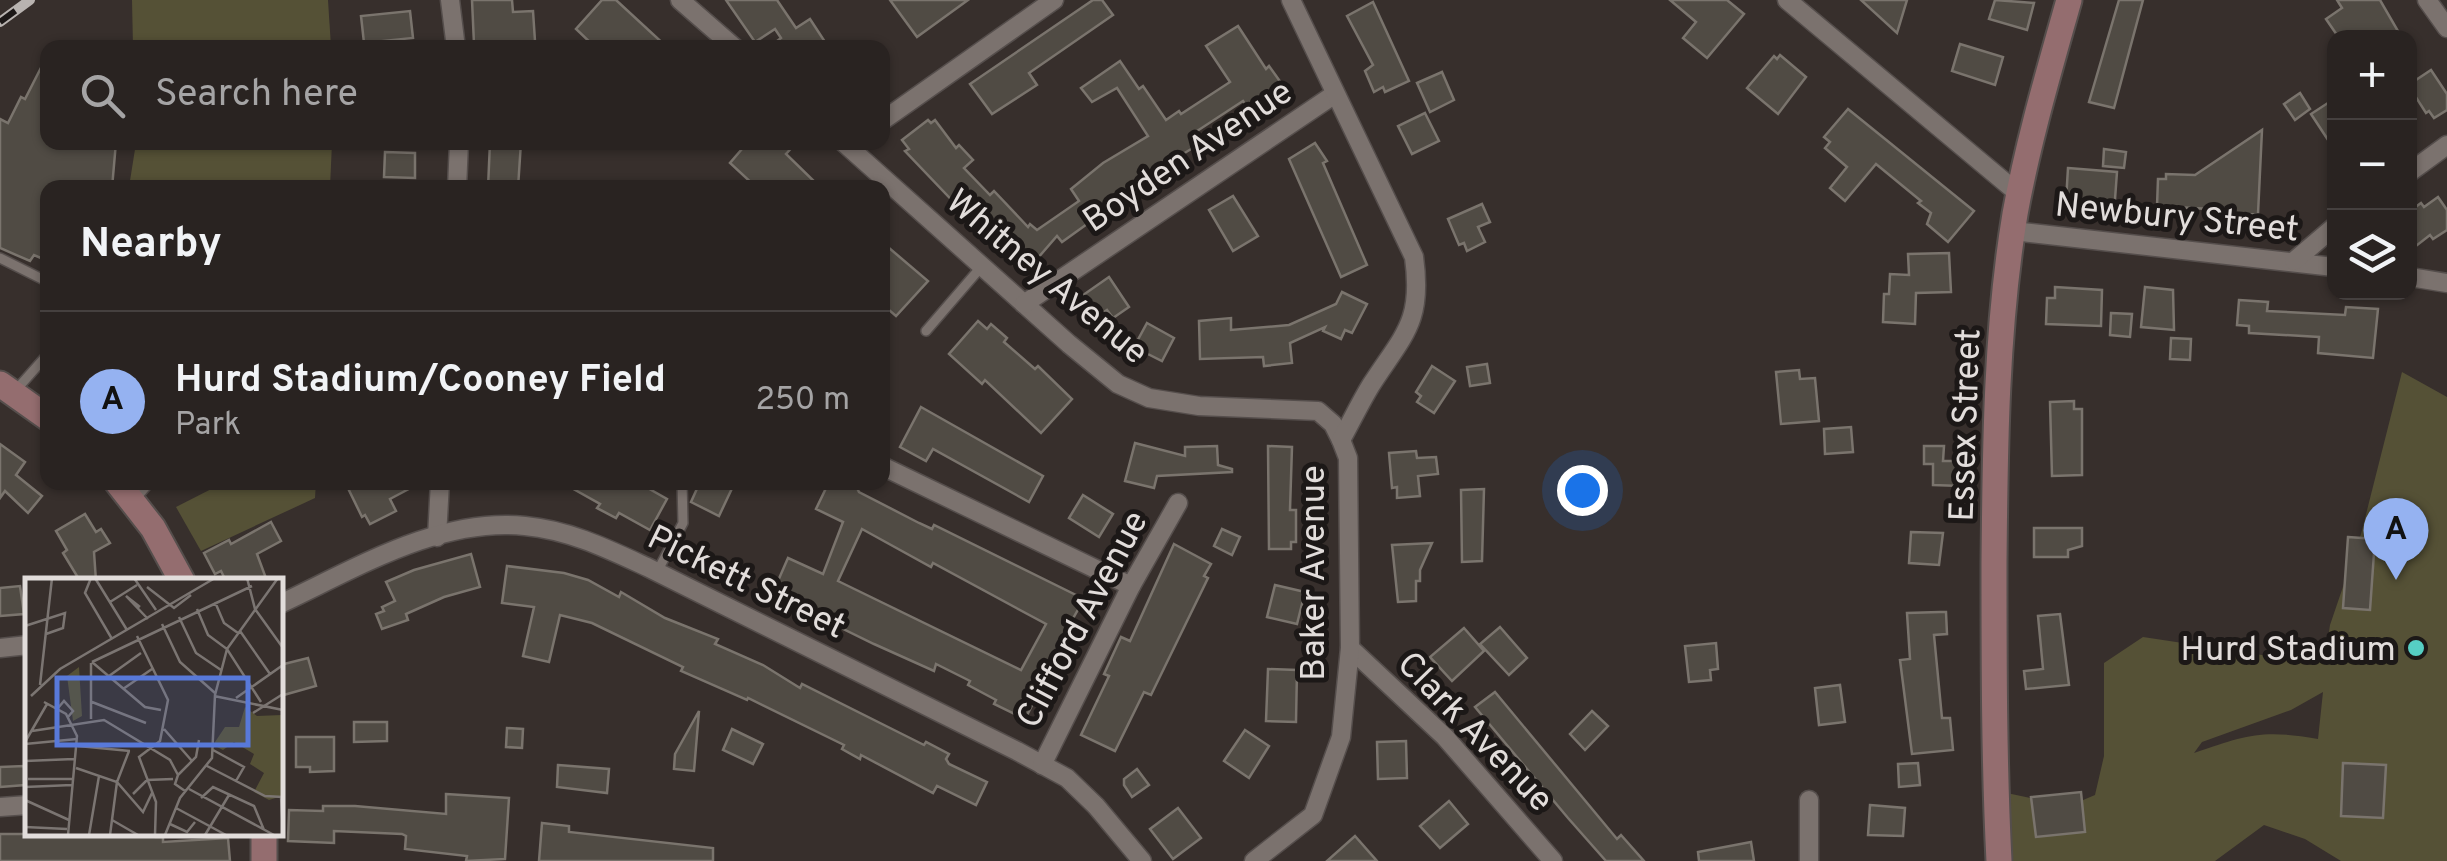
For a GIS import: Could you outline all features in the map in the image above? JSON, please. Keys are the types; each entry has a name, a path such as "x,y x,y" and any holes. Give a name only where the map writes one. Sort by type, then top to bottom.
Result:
{"main road":[{"name":"Essex Street","path":"2000,861 1994,762 1994,455 2005,289 2019,194 2039,104 2069,0"},
{"path":"7,388 40,412"},
{"path":"124,492 153,528 180,578"}],"street":[{"path":"450,0 455,40"},
{"path":"680,0 725,40"},
{"path":"890,115 1054,0"},
{"name":"Baker Avenue","path":"1254,861 1313,814 1341,736 1350,648 1348,458 1340,440 1412,323 1419,290 1414,256 1290,0"},
{"path":"1788,0 2019,194"},
{"path":"2428,0 2447,28"},
{"name":"Boyden Avenue","path":"1024,304 1336,94"},
{"path":"2417,167 2447,145"},
{"path":"457,180 459,150"},
{"name":"Whitney Avenue","path":"854,150 887,180"},
{"name":"Whitney Avenue","path":"890,183 1118,384 1149,398 1199,406 1318,412 1333,424 1340,440"},
{"name":"Newbury Street","path":"2013,231 2327,266"},
{"path":"2294,261 2327,233"},
{"path":"2417,279 2447,282"},
{"path":"890,470 1131,586"},
{"path":"437,537 440,490"},
{"name":"Clifford Avenue","path":"1042,765 1131,586 1178,504"},
{"name":"Pickett Street","path":"282,603 400,547 479,527 524,526 600,545 1067,778 1142,861"},
{"path":"0,648 25,645"},
{"name":"Clark Avenue","path":"1350,648 1444,737 1553,861"},
{"path":"1808,800 1809,861"},
{"path":"0,807 25,805"}],"lane":[{"path":"0,258 40,278"},
{"path":"926,330 982,266"},
{"path":"7,388 40,361"},
{"path":"656,572 683,523 680,490"}],"shaded area":[{"path":"132,0 328,0 331,40 133,40"},
{"path":"135,150 332,150 330,180 130,180"},
{"path":"2402,372 2447,397 2447,861 2341,861 2305,839 2264,825 2215,861 2005,861 2002,792 2069,806 2095,795 2104,756 2104,663 2143,637 2262,655 2328,639 2361,534","holes":["2323,692 2318,739 2282,734 2254,736 2194,753 2202,742 2291,710"]},
{"path":"209,490 316,490 315,498 201,551 176,507"}],"building":[{"path":"472,0 512,0 513,12 533,11 535,40 474,40"},
{"path":"602,0 616,0 659,40 588,40 576,29"},
{"path":"726,0 777,0 796,28 810,19 824,40 778,40 781,38 775,29 754,40"},
{"path":"890,0 968,0 917,37"},
{"path":"1093,0 1102,0 1113,15 1029,73 1037,85 992,114 970,84"},
{"path":"1670,0 1727,0 1744,14 1707,58 1683,38 1696,22"},
{"path":"1861,0 1907,0 1897,33"},
{"path":"1995,0 2034,3 2027,30 1989,19"},
{"path":"2119,0 2143,0 2114,108 2089,102"},
{"path":"2337,0 2380,0 2397,30 2334,30 2326,19 2342,8"},
{"path":"1373,2 1409,81 1385,92 1383,87 1374,92 1365,71 1373,65 1347,16"},
{"path":"410,11 413,38 364,40 361,16"},
{"path":"1238,26 1266,69 1269,66 1284,87 1248,109 1243,101 1194,133 1201,143 1111,198 1115,204 1062,242 1057,236 1030,267 990,234 987,237 905,151 909,149 902,140 928,120 935,120 956,148 959,145 973,160 964,168 990,195 994,191 1028,227 1030,224 1037,230 1079,201 1071,189 1103,163 1148,136 1117,88 1092,102 1081,88 1120,61 1166,120 1230,82 1206,46"},
{"path":"1960,44 2003,57 1995,85 1952,71"},
{"path":"1780,55 1806,77 1778,114 1747,88 1774,56 1777,59"},
{"path":"40,70 40,150 115,150 113,180 40,180 40,258 34,255 30,261 0,248 0,119 8,123 21,97 25,99"},
{"path":"2431,70 2447,94 2447,110 2434,118 2429,111 2426,113 2417,99 2417,79"},
{"path":"1442,72 1454,100 1430,112 1417,83"},
{"path":"2300,93 2310,109 2295,120 2284,104"},
{"path":"2327,104 2327,138 2311,114"},
{"path":"1848,109 1974,211 1948,242 1927,224 1931,213 1918,203 1921,201 1876,164 1845,201 1830,188 1847,167 1825,148 1830,142 1824,137"},
{"path":"1425,113 1439,141 1412,154 1398,126"},
{"path":"2262,130 2258,214 2209,215 2209,209 2157,206 2158,179 2166,179 2166,174 2195,175"},
{"path":"1315,143 1327,161 1323,163 1367,265 1341,277 1289,159"},
{"path":"2104,149 2126,152 2124,168 2103,166"},
{"path":"490,150 520,150 519,180 488,180"},
{"path":"741,150 790,150 786,154 813,180 748,180 730,163"},
{"path":"385,152 415,153 415,178 384,177"},
{"path":"2068,168 2117,172 2114,213 2079,210 2080,202 2066,201"},
{"path":"1233,196 1258,236 1233,251 1209,210"},
{"path":"2438,197 2447,210 2447,230 2433,239 2430,235 2417,245 2417,206 2421,203 2424,207"},
{"path":"1482,204 1490,222 1478,227 1485,242 1467,251 1464,243 1459,245 1448,219"},
{"path":"890,249 928,281 896,316 890,311"},
{"path":"1949,253 1951,292 1916,293 1915,324 1883,322 1884,294 1889,294 1890,274 1909,275 1908,254"},
{"path":"1109,277 1129,307 1113,318 1107,310 1091,321 1076,300"},
{"path":"2055,287 2102,290 2101,326 2046,324 2047,298 2055,298"},
{"path":"2145,287 2173,290 2174,330 2141,327"},
{"path":"1342,292 1367,304 1352,333 1345,330 1341,339 1323,331 1325,327 1290,343 1292,363 1264,366 1263,357 1200,359 1199,321 1231,318 1231,330 1289,325 1336,304"},
{"path":"2239,300 2268,302 2267,311 2345,315 2346,307 2378,309 2373,358 2318,353 2319,337 2249,333 2249,326 2237,325"},
{"path":"2111,313 2132,314 2130,337 2110,335"},
{"path":"978,321 987,329 991,324 1007,338 1004,342 1035,369 1038,366 1072,399 1041,433 985,380 982,384 949,354"},
{"path":"1147,323 1174,338 1162,361 1134,347"},
{"path":"2171,338 2191,339 2190,360 2170,359"},
{"path":"1487,364 1490,383 1470,386 1467,367"},
{"path":"1432,366 1455,381 1434,413 1417,402 1421,396 1416,392"},
{"path":"1799,370 1800,379 1815,378 1819,421 1781,424 1776,372"},
{"path":"2074,401 2074,409 2082,409 2082,475 2052,476 2050,402"},
{"path":"921,407 1043,476 1029,502 933,449 926,461 900,447"},
{"path":"1851,427 1853,452 1825,454 1824,429"},
{"path":"1135,443 1185,456 1185,447 1217,446 1218,465 1232,472 1157,476 1154,488 1125,481"},
{"path":"0,444 25,462 16,475 42,496 28,513 5,491 0,498"},
{"path":"1268,446 1292,447 1290,510 1296,510 1296,542 1291,542 1291,549 1269,549"},
{"path":"1924,446 1944,446 1943,461 1961,461 1961,486 1933,485 1933,464 1924,464"},
{"path":"1416,451 1417,458 1436,457 1438,474 1418,476 1420,496 1397,498 1397,487 1392,488 1389,453"},
{"path":"1484,489 1482,561 1462,562 1461,490"},
{"path":"349,490 407,490 390,499 396,511 370,524 365,515 362,517"},
{"path":"575,490 651,490 667,499 650,530 619,513 616,518 597,508 600,504"},
{"path":"696,490 731,490 719,516 691,502"},
{"path":"825,490 858,490 919,523 932,529 934,525 1084,599 1058,645 1062,647 1025,719 994,704 996,700 968,685 970,681 936,664 934,671 874,644 831,623 834,617 774,590 788,558 823,574 843,522 816,509","holes":["862,529 931,567 933,563 1046,624 1021,670 838,581"]},
{"path":"1083,495 1113,514 1099,537 1069,518"},
{"path":"85,514 96,532 101,529 110,543 94,552 96,578 78,578 63,553 67,550 56,531"},
{"path":"271,522 281,541 257,554 266,578 224,578 221,571 215,574 204,553 229,540 231,544"},
{"path":"2034,528 2082,528 2082,546 2068,550 2068,557 2034,557"},
{"path":"1222,529 1240,537 1232,555 1214,546"},
{"path":"1911,532 1943,533 1939,565 1909,563"},
{"path":"2348,537 2375,539 2370,610 2343,608"},
{"path":"1432,543 1420,570 1420,581 1416,581 1416,601 1398,602 1392,545"},
{"path":"1174,544 1211,564 1204,576 1208,578 1151,695 1144,692 1115,751 1081,735 1109,676 1104,674 1121,637 1130,641"},
{"path":"471,554 480,587 444,597 406,614 408,620 382,629 376,614 395,601 386,582"},
{"path":"507,566 564,573 588,580 619,597 621,592 665,618 718,639 715,644 763,665 800,688 802,684 924,745 926,742 949,754 949,764 987,782 976,805 937,786 933,793 861,755 860,759 842,749 844,745 748,698 681,671 683,667 592,623 560,615 549,662 523,656 534,607 502,603"},
{"path":"1275,585 1305,592 1297,624 1267,617"},
{"path":"20,586 24,614 0,616 0,588"},
{"path":"1946,612 1947,634 1934,635 1942,718 1950,718 1953,750 1912,754 1900,660 1910,659 1907,613"},
{"path":"2060,614 2069,685 2026,689 2024,671 2043,669 2038,616"},
{"path":"1500,627 1527,658 1509,675 1480,644"},
{"path":"1464,628 1484,651 1452,681 1430,657"},
{"path":"1716,643 1718,669 1710,670 1711,680 1689,682 1685,646"},
{"path":"308,658 316,686 282,695 282,664"},
{"path":"1268,669 1297,670 1296,722 1266,721"},
{"path":"1840,685 1845,722 1819,725 1815,688"},
{"path":"1495,692 1617,839 1621,835 1644,861 1606,861 1568,818 1475,707"},
{"path":"699,711 694,771 674,769 675,754"},
{"path":"1592,711 1608,726 1585,750 1570,734"},
{"path":"354,722 387,722 387,741 354,742"},
{"path":"507,728 523,729 522,748 506,747"},
{"path":"732,729 763,744 753,764 723,750"},
{"path":"1245,730 1269,746 1249,778 1224,761"},
{"path":"296,737 334,737 334,771 310,772 310,767 296,767"},
{"path":"1406,741 1407,778 1378,779 1377,742"},
{"path":"1918,763 1920,785 1899,787 1898,764"},
{"path":"2343,763 2386,765 2383,818 2341,816"},
{"path":"558,765 609,769 607,793 557,787"},
{"path":"24,766 25,785 0,787 0,767"},
{"path":"1137,769 1149,785 1132,797 1124,779"},
{"path":"2081,792 2085,832 2036,837 2031,797"},
{"path":"446,794 509,798 505,859 466,861 467,856 405,849 406,836 402,834 334,831 334,843 288,841 289,810 323,811 323,806 355,806 446,814"},
{"path":"1449,801 1468,824 1440,848 1420,826"},
{"path":"1870,805 1905,808 1903,836 1868,835"},
{"path":"1178,808 1201,838 1173,859 1150,829"},
{"path":"542,823 569,826 569,832 713,848 713,861 539,861"},
{"path":"0,834 25,834 156,836 163,837 163,842 228,838 230,861 0,861"},
{"path":"1355,836 1377,861 1327,861"},
{"path":"1751,842 1754,861 1699,861 1698,852"}],"railway":[{"path":"0,22 30,0"}],"place":[{"name":"Hurd Stadium/Cooney Field","path":"2396,580"},
{"name":"Hurd Stadium","path":"2416,648"}]}
